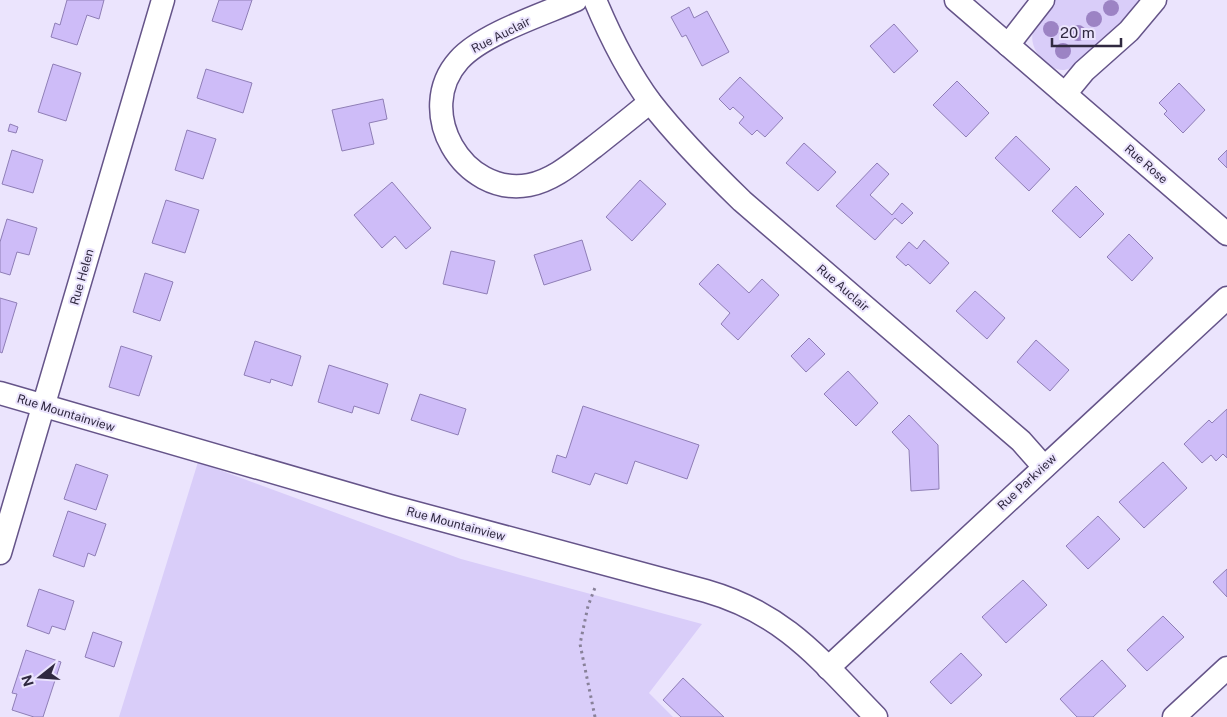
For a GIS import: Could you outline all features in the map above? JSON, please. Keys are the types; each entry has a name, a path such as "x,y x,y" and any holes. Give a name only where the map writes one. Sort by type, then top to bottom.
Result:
{"street":[{"name":"Rue Helen","path":"0,553 163,0"},
{"name":"Rue Auclair","path":"576,0 485,40 467,52 454,66 444,85 441,117 443,129 457,156 479,176 492,182 504,186 531,184 562,171 650,102"},
{"name":"Rue Auclair","path":"594,0 618,48 650,102 677,135 730,189 1021,442 1044,467"},
{"name":"Rue Rose","path":"956,0 1227,234"},
{"path":"1008,46 1043,0"},
{"path":"1064,94 1084,71 1129,30 1154,0"},
{"name":"Rue Parkview","path":"828,668 1227,298"},
{"name":"Rue Mountainview","path":"0,393 390,506 706,590 737,601 782,626 804,644 876,717"},
{"path":"1174,717 1222,681"}],"path":[{"path":"595,717 580,644 588,606 603,563"}],"shaded area":[{"path":"1055,0 1142,0 1132,13 1078,63 1064,70 1052,67 1046,63 1036,52 1032,39 1037,24"},
{"path":"198,462 461,559 702,624 649,693 673,717 119,717"}],"building":[{"path":"67,0 104,0 99,19 87,15 77,45 51,37 55,23 60,25"},
{"path":"219,0 252,0 242,30 212,21"},
{"path":"689,7 694,18 707,11 729,52 702,66 686,35 682,37 671,17"},
{"path":"894,24 918,51 894,73 870,46"},
{"path":"53,64 81,73 66,121 38,112"},
{"path":"206,69 252,83 243,113 197,98"},
{"path":"740,77 783,118 765,137 757,130 752,135 739,123 744,117 733,107 730,110 719,99"},
{"path":"957,81 989,113 966,137 933,105"},
{"path":"1179,83 1205,110 1183,133 1164,114 1167,111 1159,103"},
{"path":"383,99 387,119 369,123 374,144 342,151 332,110"},
{"path":"10,124 18,127 16,133 8,131"},
{"path":"187,130 216,139 203,179 175,170"},
{"path":"1016,136 1050,169 1029,191 995,158"},
{"path":"804,143 836,172 818,191 786,163"},
{"path":"12,150 43,160 33,193 2,184"},
{"path":"1227,150 1227,168 1218,159"},
{"path":"877,163 889,174 870,195 892,215 902,203 913,213 902,224 895,218 875,240 836,206"},
{"path":"640,180 666,204 632,241 606,217"},
{"path":"392,182 431,228 406,249 395,236 382,248 354,215"},
{"path":"1076,186 1104,214 1080,238 1052,211"},
{"path":"166,200 199,210 185,253 152,243"},
{"path":"7,219 37,228 29,255 17,252 10,275 0,272 0,242"},
{"path":"1129,234 1153,258 1132,281 1107,257"},
{"path":"582,240 591,270 544,285 534,255"},
{"path":"924,240 949,263 930,284 908,264 906,266 896,257 909,242 917,249"},
{"path":"451,251 495,261 487,294 443,284"},
{"path":"718,264 749,293 762,279 779,295 738,340 721,324 730,313 699,284"},
{"path":"145,273 173,282 160,321 133,312"},
{"path":"975,291 1005,318 987,339 956,311"},
{"path":"0,298 17,303 2,353 0,352"},
{"path":"809,338 825,354 806,372 791,356"},
{"path":"1036,340 1069,370 1050,391 1017,362"},
{"path":"255,341 301,356 292,386 271,379 270,383 244,375"},
{"path":"121,346 152,356 139,396 109,387"},
{"path":"329,365 388,384 379,414 354,406 352,413 318,402"},
{"path":"848,371 878,403 856,426 824,394"},
{"path":"420,394 466,409 458,435 411,420"},
{"path":"583,406 699,445 687,479 635,461 627,484 595,473 590,485 552,472 557,455 566,458"},
{"path":"1227,409 1227,458 1223,454 1216,461 1211,455 1202,463 1184,444 1209,420 1212,423"},
{"path":"909,415 938,445 939,489 911,491 909,450 892,432"},
{"path":"1163,462 1187,488 1144,528 1119,502"},
{"path":"76,464 108,475 96,510 64,499"},
{"path":"68,511 106,524 95,556 88,553 84,567 53,556"},
{"path":"1098,516 1120,539 1088,569 1066,546"},
{"path":"1227,569 1227,597 1213,582"},
{"path":"1023,580 1047,605 1006,643 982,617"},
{"path":"39,589 74,601 65,630 52,626 49,634 27,626"},
{"path":"1163,616 1184,637 1147,671 1127,650"},
{"path":"93,632 122,642 114,667 85,657"},
{"path":"26,650 61,662 43,717 34,717 12,710 17,694 12,693"},
{"path":"961,653 982,675 951,704 930,682"},
{"path":"1102,660 1126,686 1093,717 1077,717 1060,699"},
{"path":"683,678 724,717 681,717 663,700"}]}
